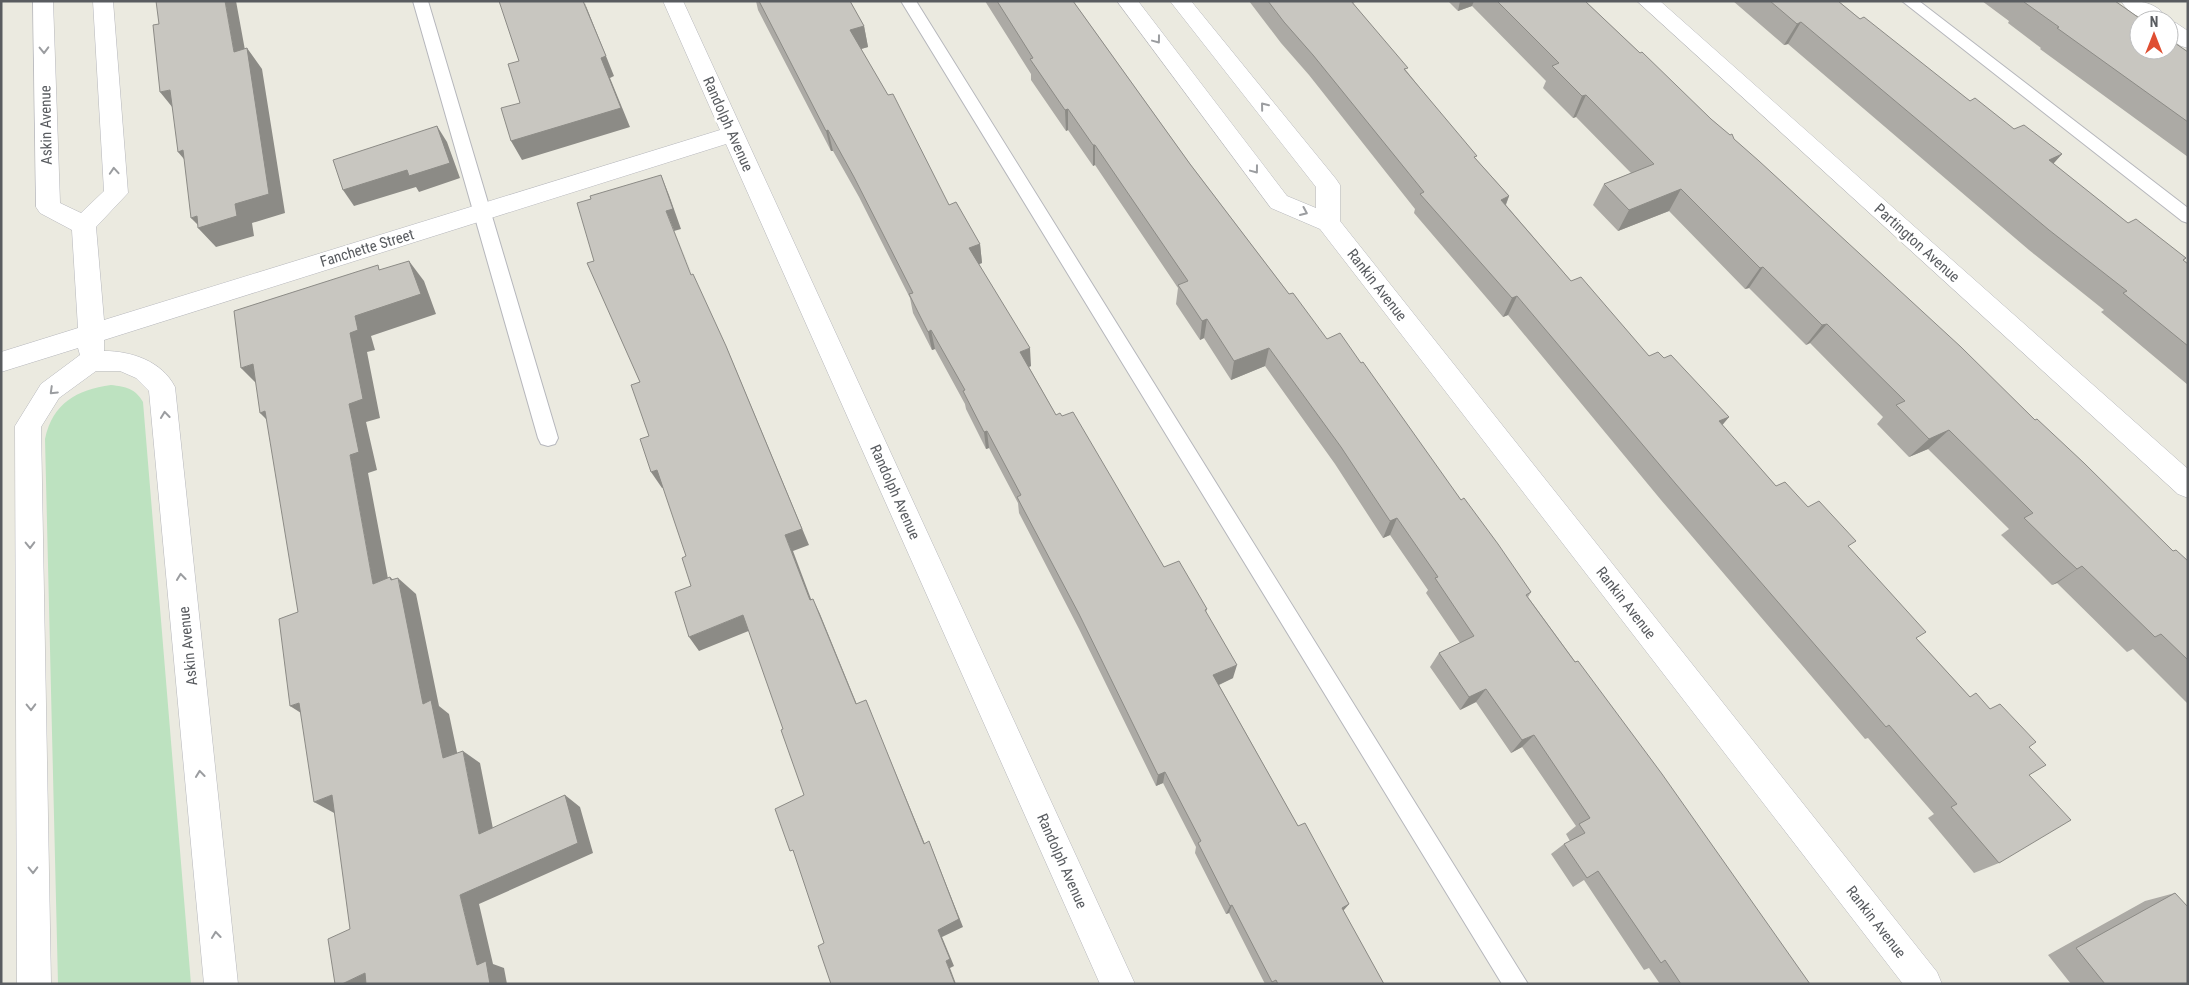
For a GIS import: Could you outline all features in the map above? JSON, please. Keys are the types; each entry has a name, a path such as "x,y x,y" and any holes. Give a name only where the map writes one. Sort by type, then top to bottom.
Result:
{"street":[{"name":"Askin Avenue","path":"43,1 48,208 84,225"},
{"path":"34,984 28,426 50,392 91,347 84,225 116,193 103,1"},
{"name":"Randolph Avenue","path":"673,1 1118,984"},
{"name":"Rankin Avenue","path":"1127,1 1279,202 1328,223 1925,984"},
{"path":"1180,1 1328,185 1328,223"},
{"name":"Partington Avenue","path":"1647,1 2188,486"},
{"path":"2130,1 2143,10"},
{"name":"Fanchette Street","path":"1,362 91,347 482,212 733,134"},
{"name":"Askin Avenue","path":"91,347 145,371 162,387 221,984"}],"lane":[{"path":"420,1 548,438"},
{"path":"908,1 1516,984"},
{"path":"1909,1 2188,217"}],"green space":[{"path":"111,385 130,389 143,402 191,984 58,984 45,439 54,416 68,400 87,390"}],"building":[{"path":"156,1 225,1 234,52 247,48 269,194 235,204 237,216 198,228 197,216 191,218 183,150 178,152 170,90 160,92 153,25 159,24"},
{"path":"499,1 583,1 606,56 601,58 621,108 511,141 501,108 520,103 508,64 519,61"},
{"path":"759,1 850,1 864,26 850,30 888,95 893,94 949,205 956,202 980,244 969,248 1030,348 1020,352 1056,415 1060,413 1062,416 1073,412 1164,567 1179,561 1207,609 1205,610 1237,665 1213,675 1298,826 1305,823 1349,904 1342,908 1384,984 1278,984 1276,980 1272,982 1232,905 1230,906 1198,843 1201,841 1165,772 1158,775 1079,614 1017,497 1021,495 987,431 984,432 963,391 965,390 931,330 928,332 909,294 913,293 854,177 828,130 826,131"},
{"path":"997,1 1073,1 1190,164 1289,294 1293,293 1327,339 1340,333 1361,363 1363,362 1461,500 1464,498 1498,544 1531,592 1526,595 1575,662 1578,661 1662,774 1810,984 1681,984 1665,960 1661,963 1598,871 1587,878 1564,844 1585,833 1579,824 1590,818 1534,735 1522,740 1486,689 1469,697 1439,653 1474,636 1435,578 1438,577 1397,518 1390,521 1341,447 1269,348 1234,361 1207,319 1202,321 1178,285 1188,281 1095,145 1093,145 1068,109 1065,110 1030,59 1033,58"},
{"path":"1268,1 1351,1 1408,68 1404,69 1477,156 1474,157 1509,196 1501,200 1571,281 1581,277 1649,356 1658,352 1664,358 1671,355 1729,417 1719,421 1776,486 1785,482 1808,507 1819,501 1856,541 1848,546 1926,632 1916,638 1970,697 1976,693 1990,709 2000,704 2036,742 2029,747 2046,765 2029,775 2071,820 1999,863 1951,807 1957,804 1889,725 1886,727 1675,483 1517,296 1512,298 1420,194 1424,192"},
{"path":"1497,1 1585,1 1640,53 1642,52 1711,119 1730,135 1732,134 1734,139 1961,347 2035,420 2037,419 2084,463 2173,551 2176,550 2188,561 2188,660 2161,634 2155,637 2082,566 2077,569 2063,556 2024,518 2033,513 1949,430 1929,439 1896,405 1905,401 1827,324 1822,325 1763,267 1760,268 1681,189 1629,210 1604,184 1654,164 1586,95 1582,96 1552,66 1559,63"},
{"path":"1770,1 1838,1 1860,19 1864,17 1970,101 1975,98 2014,129 2024,125 2062,154 2049,160 2128,223 2136,219 2186,258 2183,260 2188,264 2188,346 2123,293 2127,291 2049,230 1801,22 1797,24"},
{"path":"2115,1 2129,11 2129,60 2179,60 2179,46 2188,52 2188,122 2057,28 2059,27 2024,2"},
{"path":"437,126 450,163 409,176 407,170 343,190 333,160"},
{"path":"661,175 673,209 666,211 691,275 693,274 726,346 802,529 785,535 810,600 813,599 856,704 866,700 924,844 929,841 959,919 938,930 950,959 946,961 955,984 831,984 818,946 824,943 793,850 790,851 775,809 804,795 743,615 689,637 675,592 691,586 682,558 686,556 657,470 651,472 640,439 649,436 631,385 640,382 587,263 594,261 577,203 591,199 590,196"},
{"path":"409,261 421,294 355,316 358,330 350,333 363,399 349,404 359,452 350,455 373,584 390,577 391,580 398,578 423,704 431,700 443,758 463,751 479,834 565,795 578,843 460,895 477,965 486,961 490,984 366,984 365,973 342,984 335,984 328,939 350,929 332,795 314,802 299,703 290,706 279,619 298,612 265,411 260,413 253,364 241,368 234,311 378,265 379,270"},
{"path":"2175,893 2188,907 2188,984 2105,984 2076,948"}]}
